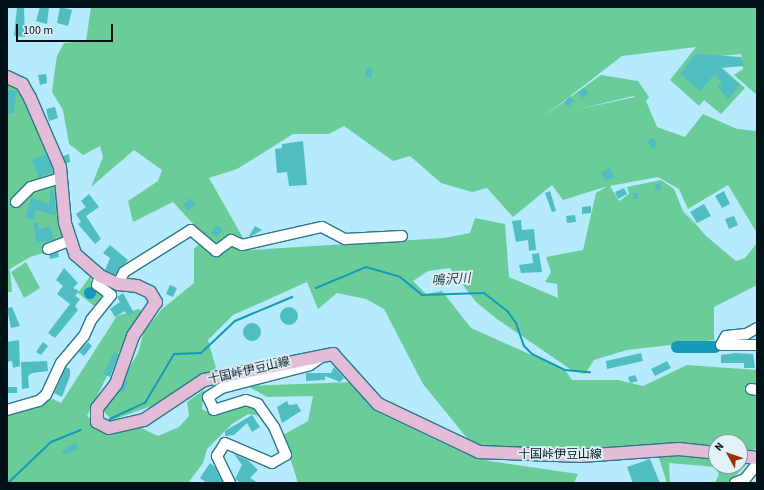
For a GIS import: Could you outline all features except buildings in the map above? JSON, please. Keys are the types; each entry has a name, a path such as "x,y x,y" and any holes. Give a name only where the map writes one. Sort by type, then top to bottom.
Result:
{"main road":[{"name":"十国峠伊豆山線","path":"7,77 22,84 30,98 61,178 65,222 81,262 100,276 118,284 137,286 156,302 133,336 116,384 97,408 97,422 109,428 144,420 204,380 324,354 340,358 368,395 392,414 479,452 581,456 679,449 708,452"}],"street":[{"path":"16,202 31,187 61,178"},
{"path":"118,284 124,272 191,230 216,251 231,240 242,245 322,227 345,239 402,236"},
{"path":"48,249 71,240"},
{"path":"7,410 39,402 46,395 61,362 84,336 91,320 111,296 97,285 100,276"},
{"path":"757,328 746,334 726,336 722,345 757,345"},
{"path":"230,483 217,456 225,443 272,463 286,455 274,427 258,404 246,400 214,410 207,402 208,397 222,388 310,365 324,354"},
{"path":"735,483 748,476 757,464"}],"green space":[{"path":"91,7 757,7 757,95 734,75 743,69 741,54 710,57 745,88 721,114 704,100 699,106 670,80 696,47 622,56 543,117 601,75 638,81 649,97 646,101 657,127 685,137 703,114 737,129 757,131 757,233 728,185 688,209 679,189 658,177 610,186 619,201 629,194 627,187 661,180 674,189 683,211 696,226 684,210 706,236 736,261 745,258 757,243 757,285 714,307 714,340 627,350 594,360 585,374 573,371 497,319 476,302 450,268 428,271 413,281 426,294 442,291 471,328 565,370 572,380 618,380 643,386 687,365 757,370 757,448 748,453 748,434 708,434 708,450 492,449 471,443 423,384 384,309 366,299 337,293 318,309 307,282 233,315 208,340 216,368 160,403 112,420 103,411 138,353 144,332 162,309 194,283 194,249 206,238 173,202 133,222 128,201 158,181 162,170 134,150 91,187 103,157 100,146 83,155 69,144 63,110 52,92 57,56 64,43 86,41","holes":["633,96 635,97 575,110","344,126 393,161 410,156 441,183 472,192 487,188 513,217 552,185 563,200 608,186 596,193 583,250 546,257 551,272 545,282 557,284 558,298 509,277 505,224 475,218 470,233 444,238 250,250 209,178 237,169 293,134 329,134"]},
{"path":"11,79 25,95 58,171 67,246 30,257 10,269 12,292 7,292 7,80"},
{"path":"26,262 40,288 24,298 11,272"},
{"path":"91,275 91,287 103,295 94,306 78,293"},
{"path":"138,309 146,313 128,334 87,416 98,425 139,427 158,436 179,427 189,416 187,402 204,390 202,409 212,414 255,402 262,416 248,414 232,424 207,449 203,463 188,483 7,483 7,413 53,399 61,403 117,316"},
{"path":"351,382 379,413 468,455 489,461 578,474 574,483 298,483 283,435 308,421 313,396 267,397 248,386"},
{"path":"678,453 708,456 708,466 669,463 670,483 667,483 658,455"},
{"path":"719,474 737,474 728,483 715,483"}],"water":[{"path":"90,287 94,289 96,293 94,297 90,299 86,297 84,293 86,289"}],"waterway":[{"name":"鳴沢川","path":"316,288 366,267 400,277 422,295 484,293 508,312 516,323 524,346 532,354 565,370 590,372"},
{"name":"鳴沢川","path":"110,419 145,403 174,354 201,353 235,321 292,297"},
{"name":"鳴沢川","path":"677,347 715,347"},
{"name":"鳴沢川","path":"8,483 51,442 81,430"}]}
